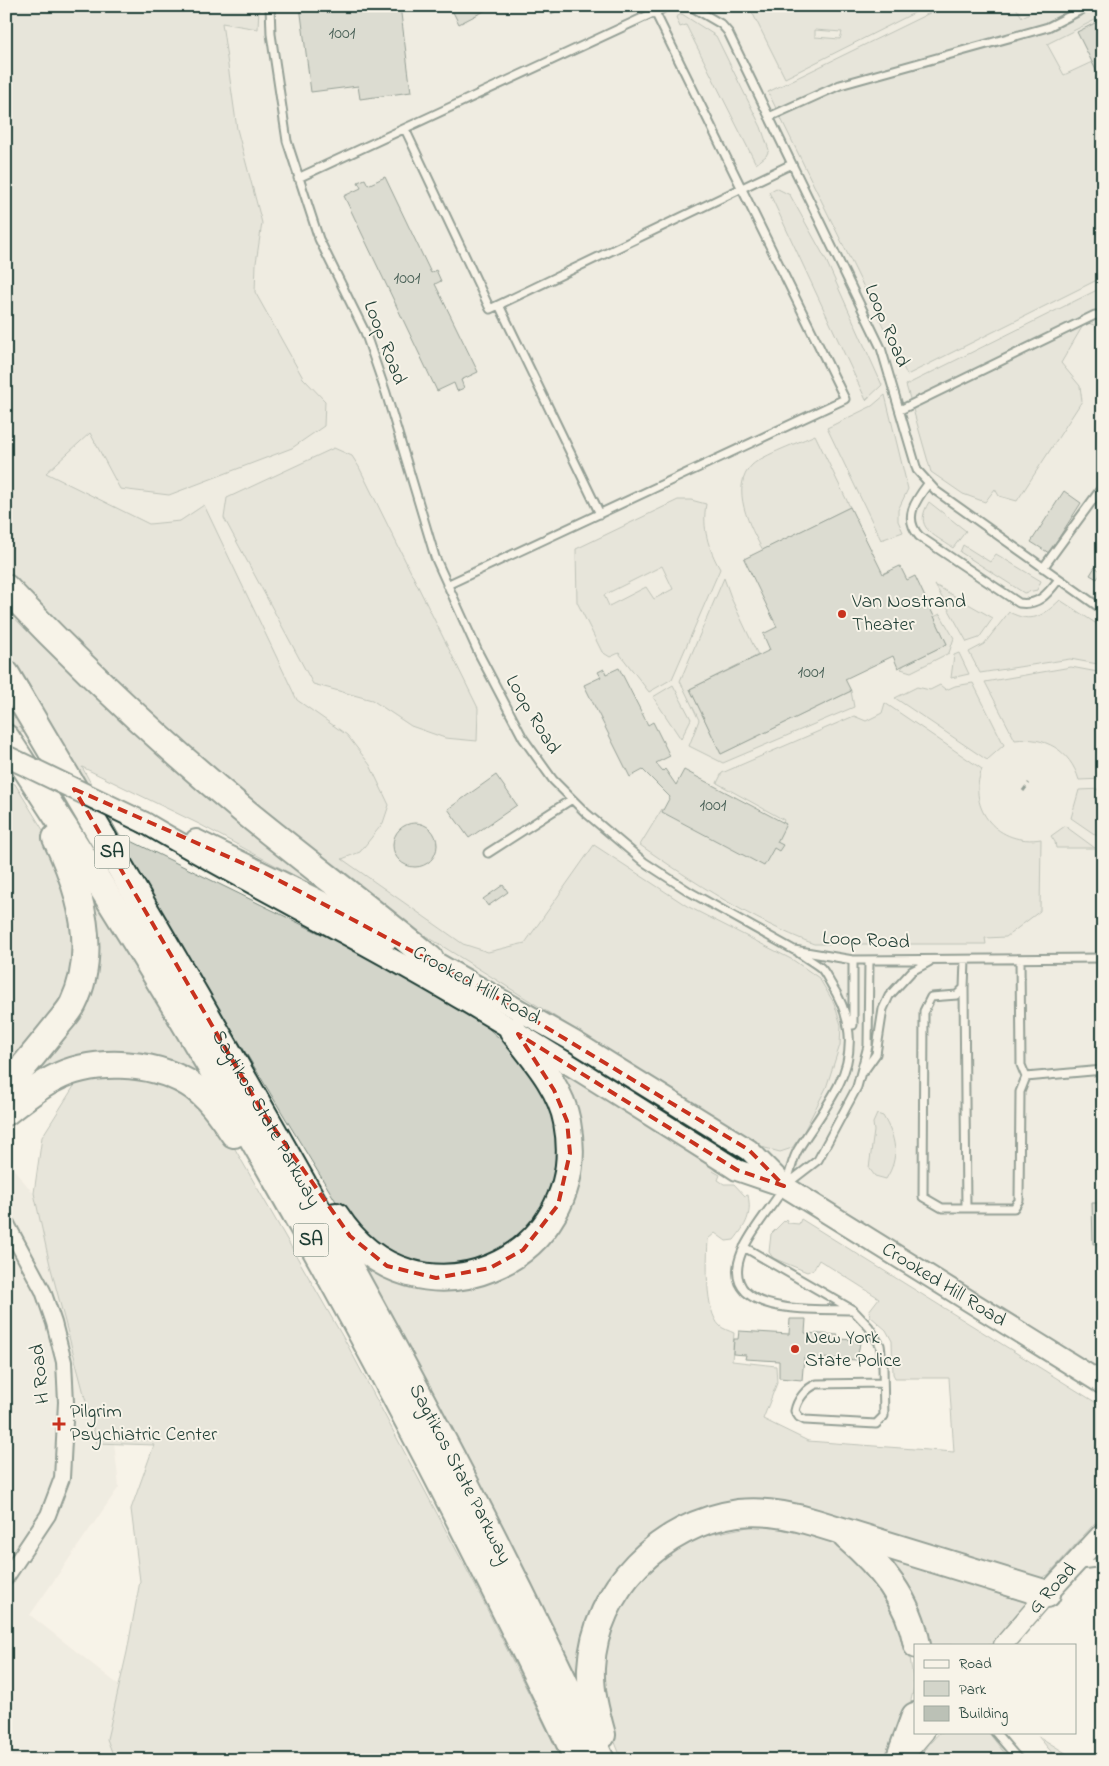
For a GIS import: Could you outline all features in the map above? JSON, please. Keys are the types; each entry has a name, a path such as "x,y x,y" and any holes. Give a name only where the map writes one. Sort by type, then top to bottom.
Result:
{"highway":[{"path":"6,588 92,674 228,797 430,959"},
{"name":"Sagtikos State Parkway","path":"6,674 262,1111 426,1409 544,1640 601,1760"},
{"path":"6,1087 73,1005 82,978 85,948 84,919 71,872 7,745"},
{"name":"Sagtikos State Parkway","path":"7,745 163,986 346,1303 489,1577 578,1760"},
{"path":"262,1111 320,1189 350,1236 373,1257 388,1266 418,1276 436,1278 471,1274 508,1260 537,1237 558,1205 568,1170 569,1137 562,1105 546,1076 513,1031"},
{"path":"6,1112 54,1078 82,1069 108,1065 137,1066 165,1073 189,1084 210,1102 228,1125 346,1303"},
{"path":"608,1760 591,1686 593,1651 603,1616 624,1580 638,1562 654,1548 695,1524 739,1513 778,1513 1047,1594"},
{"path":"838,1530 873,1560 886,1576 905,1607 917,1644"},
{"path":"900,1760 914,1719"}],"main road":[{"name":"Crooked Hill Road","path":"7,745 215,864 308,913 465,1001 737,1170 784,1186 1103,1384"},
{"name":"Crooked Hill Road","path":"144,823 195,839 265,873 430,959 575,1042 749,1150 784,1186"},
{"name":"G Road","path":"1047,1594 1103,1533"}],"street":[{"name":"H Road","path":"6,1222 42,1291 54,1323 64,1362 66,1402 62,1478 48,1515 6,1578"},
{"name":"G Road","path":"1004,1644 1047,1594"},
{"path":"900,1760 923,1734"}],"lane":[{"name":"Loop Road","path":"270,6 270,34 286,141 319,239 365,332 386,393 434,557 479,654 523,738 554,780 572,799 644,862 690,892 794,950 853,960 932,961 1103,958"},
{"path":"298,178 656,12 676,6"},
{"name":"Loop Road","path":"690,6 721,24 728,32 881,348 917,470 928,484 1103,610"},
{"path":"769,117 840,85 1048,27 1089,6"},
{"path":"447,585 845,399 656,12"},
{"path":"405,129 490,309 792,164"},
{"path":"499,305 600,514"},
{"path":"900,410 1095,315 1103,316"},
{"path":"928,484 911,511 911,522 919,536 1019,603 1036,602 1044,598 1060,579"},
{"path":"1044,568 1103,486"},
{"path":"488,853 572,799"},
{"path":"794,950 821,969 837,994 849,1020 851,1041"},
{"path":"852,1310 778,1307 759,1300 746,1292 738,1277 738,1262 744,1247 784,1186 797,1150 840,1082 851,1041 853,960"},
{"path":"861,1076 869,1033 869,960"},
{"path":"965,960 966,1208"},
{"path":"964,988 957,995 931,997 924,1011 923,1197 942,1208 1014,1208 1019,1200 1020,1092 1026,1077 1021,1065 1020,960"},
{"path":"784,1186 818,1160 847,1109 861,1076 876,1054 883,1009 889,996 912,971 932,961"},
{"path":"1026,1077 1103,1070"},
{"path":"744,1247 852,1310 869,1327 880,1345 883,1383 884,1416 876,1424 805,1420 799,1417 795,1411 796,1404 807,1390 817,1384 883,1383"},
{"path":"1073,1566 1103,1562"},
{"path":"997,1734 1018,1760"}],"path":[{"path":"817,6 842,9 851,6"},
{"path":"1023,791 1029,783"}],"highlighted area":[{"path":"74,789 265,873 476,985 749,1150 784,1186 737,1170 518,1034 554,1090 567,1121 570,1153 558,1205 523,1250 490,1268 436,1278 387,1266 350,1236 262,1111"}],"shaded area":[{"path":"6,6 1103,6 1103,1381 545,1034 328,872 6,582"},
{"name":"Pilgrim Psychiatric Center","path":"6,1160 53,1217 105,1362 119,1487 30,1615 214,1760 6,1760"}],"green space":[{"path":"6,6 259,6 258,29 222,23 237,129 262,223 256,263 255,292 303,378 325,401 324,426 292,448 169,495 120,489 90,433 46,473 149,524 180,521 204,505 297,700 347,735 370,765 389,805 383,823 360,852 342,859 463,944 488,952 525,943 594,845 687,906 793,960 819,978 834,1003 841,1025 840,1045 826,1088 804,1131 792,1148 780,1152 765,1148 415,929 326,864 196,759 59,626 6,571"},
{"path":"749,6 928,6 785,78","holes":["815,30 842,32 840,39 815,37"]},
{"path":"944,6 1015,6 1022,17 1044,6 1103,6 1103,16 1047,44 1064,75 1092,62 1097,72 1103,69 1103,277 907,375 768,92"},
{"path":"682,14 716,36 761,127 769,150 766,156 756,164 686,25 680,27 676,17"},
{"path":"776,188 790,195 825,258 882,385 866,400 769,192"},
{"path":"1103,287 1103,328 1085,322 1061,363 1080,386 1082,401 1017,501 999,496 995,489 985,502 963,494 931,472 906,385"},
{"path":"885,395 908,489 898,510 898,521 903,532 881,540 827,428 872,406"},
{"path":"815,435 850,507 763,550 744,508 742,484 745,474 752,465 764,457"},
{"path":"334,448 352,456 359,467 478,708 477,741 445,738 411,726 372,700 313,684 224,518 227,498"},
{"path":"678,500 691,500 706,504 707,538 720,569 672,679 649,692 619,653 610,657 602,652 577,602 576,549","holes":["662,566 673,589 654,599 646,587 609,606 604,595"]},
{"path":"929,502 966,531 953,548 927,530 923,518"},
{"path":"963,545 990,562 996,554 1041,581 1037,590 1024,593 960,552"},
{"path":"724,578 732,600 758,655 690,689 721,754 851,691 854,707 723,763 689,746 699,720 680,681"},
{"path":"935,585 993,618 979,638 967,642"},
{"path":"6,599 331,890 323,891 199,824 82,767 119,835 366,956 481,1022 515,1052 548,1097 563,1144 555,1194 529,1235 486,1264 437,1270 385,1254 346,1218 6,658"},
{"path":"1060,600 1103,628 1103,665 1070,659 980,673 969,652 984,644 1009,612 1017,616 1031,618 1042,614"},
{"path":"940,614 954,638 949,653 911,672 901,669 904,665 947,644 934,617"},
{"path":"959,653 969,674 951,678 954,655"},
{"path":"1071,667 1103,673 1103,779 1079,780 1069,761 1055,747 1036,740 1015,740 985,682"},
{"path":"973,683 1004,745 987,760 895,698 917,687 930,690 940,685 946,690 955,686"},
{"path":"673,685 691,719 681,739 653,697"},
{"path":"6,695 30,734 17,731 6,714"},
{"path":"885,703 982,769 978,784 979,798 983,811 990,822 1000,831 1012,837 1026,840 1041,839 1040,911 1006,937 985,938 986,944 814,944 768,924 724,900 640,845 662,809 763,861 784,820 717,783 722,773 854,716 866,721 882,713"},
{"path":"6,780 15,784 46,835 72,900 77,965 71,994 6,1076"},
{"path":"1103,789 1103,840 1071,818 1079,790"},
{"path":"1065,826 1095,848 1056,848 1051,836"},
{"path":"89,889 219,1098 157,1058 6,1103 61,1042"},
{"path":"558,1067 714,1169 713,1171 720,1175 718,1180 724,1184 734,1184 745,1196 748,1195 749,1208 747,1219 734,1240 726,1241 715,1233 708,1239 708,1284 711,1309 715,1319 721,1327 734,1333 732,1361 776,1366 777,1383 763,1419 808,1441 954,1452 949,1378 895,1378 893,1374 892,1341 886,1330 870,1316 869,1311 879,1298 819,1260 814,1269 807,1272 773,1258 769,1252 771,1234 786,1219 788,1223 799,1224 801,1219 1103,1407 1103,1514 1048,1575 1036,1580 760,1505 647,1544 580,1686 353,1254 394,1278 439,1290 493,1280 528,1260 561,1225 580,1176 553,1072"},
{"path":"144,1073 203,1103 235,1149 348,1346 476,1587 562,1760 115,1760 107,1739 127,1652 140,1581 131,1509 154,1445 97,1443 50,1265 34,1193 42,1137 81,1075"},
{"path":"877,1114 883,1116 891,1132 895,1148 893,1163 886,1179 875,1176 869,1168 874,1131 873,1123"},
{"path":"763,1524 832,1540 884,1586 907,1634 914,1687 903,1736 886,1760 622,1760 607,1722 599,1669 625,1594 688,1539"},
{"path":"882,1553 1028,1597 1030,1603 994,1644 927,1644"},
{"path":"938,1734 990,1734 1010,1760 915,1760"},
{"path":"1038,1736 1077,1760 1058,1760"}],"building":[{"path":"300,6 400,6 411,92 360,99 358,86 311,92"},
{"path":"450,6 494,6 459,24"},
{"path":"547,6 566,6 551,14"},
{"path":"1103,19 1103,69 1097,72 1077,32"},
{"path":"385,177 431,273 436,270 441,281 435,284 478,372 461,380 464,388 457,391 454,383 437,391 344,196 361,188 358,182 365,179 368,185"},
{"path":"1064,491 1081,503 1049,553 1031,542"},
{"path":"850,507 883,574 900,566 907,580 915,576 947,644 898,668 893,656 845,679 851,691 721,754 690,689 770,650 763,634 777,627 744,559"},
{"path":"1095,567 1102,572 1097,579 1090,575"},
{"path":"619,668 648,725 653,722 670,756 656,763 663,771 665,769 676,785 684,770 786,824 777,842 783,845 779,851 774,848 764,866 662,812 670,797 643,770 630,777 584,685 601,677 598,672 604,669 606,674"},
{"path":"496,775 517,805 469,838 448,809"},
{"path":"419,823 431,829 436,836 436,854 431,861 424,866 411,867 403,864 396,857 393,841 396,833 403,826"},
{"path":"503,885 508,892 488,906 483,899"},
{"path":"1092,1203 1103,1203 1103,1243 1093,1244"},
{"name":"New York State Police","path":"790,1319 806,1319 805,1333 838,1335 838,1339 857,1340 857,1343 860,1343 857,1360 804,1357 802,1380 779,1378 779,1361 745,1359 746,1355 733,1354 734,1339 738,1339 739,1331 789,1334"}],"place":[{"name":"Van Nostrand Theater","path":"842,614"},
{"name":"New York State Police","path":"795,1349"},
{"name":"Pilgrim Psychiatric Center","path":"59,1424"}]}
